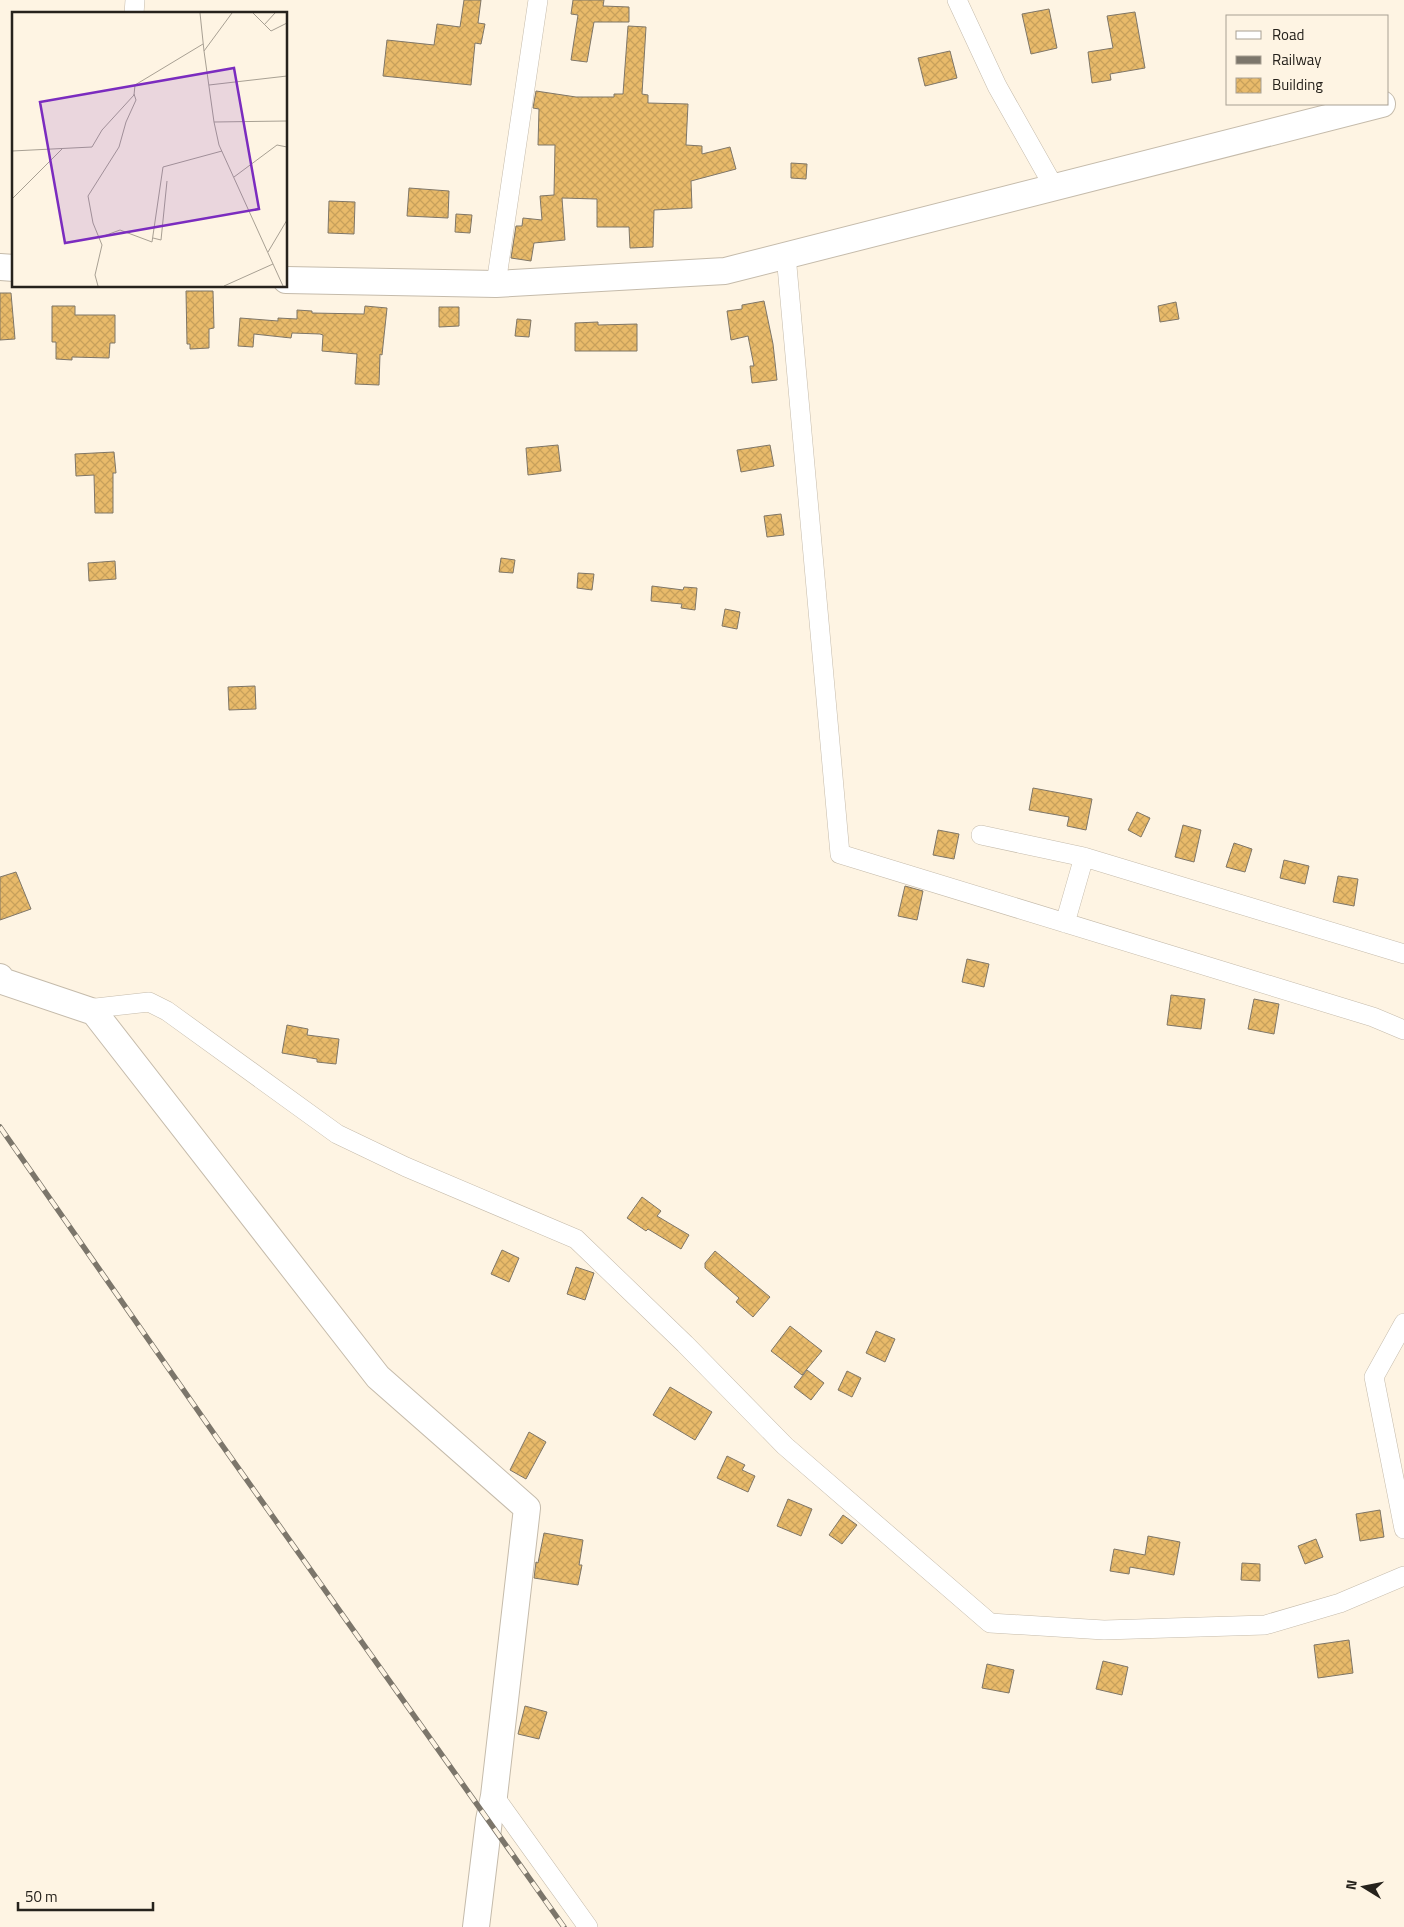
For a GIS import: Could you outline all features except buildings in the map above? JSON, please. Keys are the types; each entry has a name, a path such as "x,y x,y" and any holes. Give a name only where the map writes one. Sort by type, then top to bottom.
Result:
{"street":[{"path":"496,284 538,0"},
{"path":"957,0 997,86 1054,187"},
{"path":"1389,102 1404,98"},
{"path":"288,280 496,284 725,271 1378,105"},
{"path":"786,256 840,854 1373,1017 1404,1030"},
{"path":"981,835 1084,857 1404,954"},
{"path":"1065,923 1084,857"},
{"path":"0,977 2,981 94,1012 378,1377 527,1508 494,1796 489,1820 476,1927"},
{"path":"87,1009 149,1002 167,1011 337,1134 406,1167 576,1239 685,1344 784,1446 990,1623 1104,1630 1265,1626 1340,1603 1404,1576"},
{"path":"1404,1323 1374,1377 1404,1529"},
{"path":"494,1796 588,1927"}],"railway":[{"path":"0,1127 217,1438 564,1927"}]}
